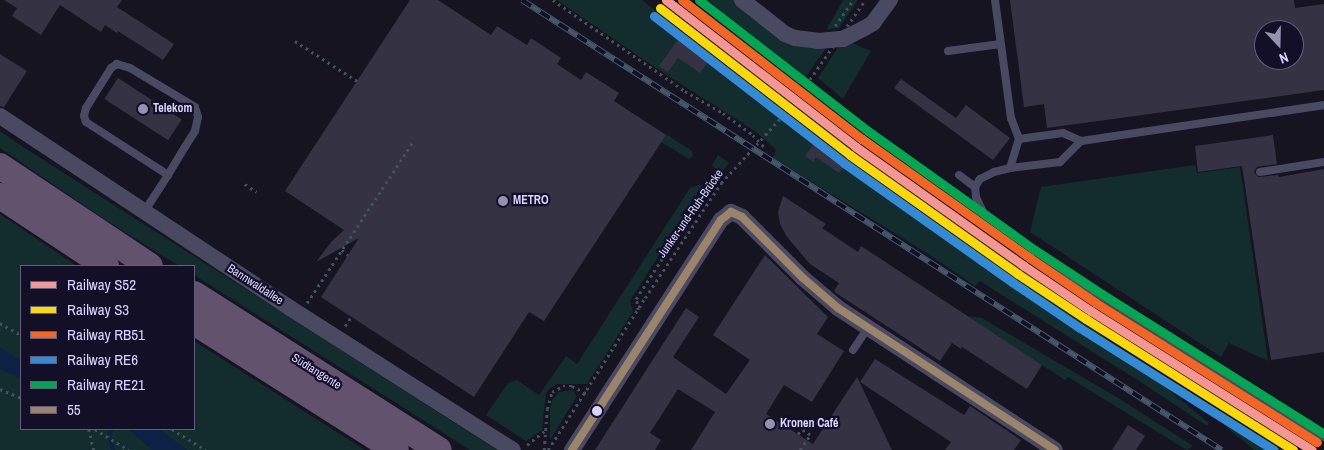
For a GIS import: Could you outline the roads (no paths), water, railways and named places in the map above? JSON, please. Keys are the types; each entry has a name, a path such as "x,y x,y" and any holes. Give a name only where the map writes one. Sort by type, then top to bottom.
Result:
{"highway":[{"path":"0,166 148,265"},
{"path":"0,196 104,265"},
{"name":"Südtangente","path":"195,295 439,450"},
{"name":"Südtangente","path":"195,323 396,450"}],"street":[{"path":"742,0 785,34 807,41 831,41 852,35 868,26 890,0"},
{"name":"Bannwaldallee","path":"0,116 300,314 511,449"},
{"path":"572,450 721,220 731,212 742,217 821,294 1032,444 1055,450"}],"lane":[{"path":"995,0 1011,118 1019,139 1010,168"},
{"path":"948,51 1001,44"},
{"path":"144,212 168,175 195,131 198,117 194,107 130,68 117,64 111,68 86,108 84,116 86,122 168,175"},
{"path":"1324,105 1081,142 1060,162 1010,168 994,172 980,179 976,187 978,206 991,221 1085,286 1324,437"},
{"path":"1019,139 1063,133 1081,142"},
{"path":"1260,172 1324,162"},
{"path":"959,175 976,187"},
{"path":"853,350 868,328"}],"water":[{"path":"0,348 20,359 20,378 0,369"},
{"path":"129,430 160,430 187,450 152,450"}],"waterway":[{"path":"110,434 111,430"},
{"path":"110,440 113,450"}],"railway":[{"path":"522,0 1222,450"}],"rail line":[{"name":"S52","path":"666,0 856,147 1024,266 1091,311 1312,450"},
{"name":"RB51","path":"682,0 862,139 1030,258 1096,303 1317,442"},
{"name":"RE21","path":"699,0 868,131 1035,250 1323,433"},
{"name":"S3","path":"660,8 850,155 1018,274 1293,450"},
{"name":"RE6","path":"654,16 844,163 1012,282 1080,328 1274,450"}],"place":[{"name":"Telekom","path":"143,109"},
{"name":"METRO","path":"503,201"},
{"name":"Kronen Café","path":"770,424"}]}
